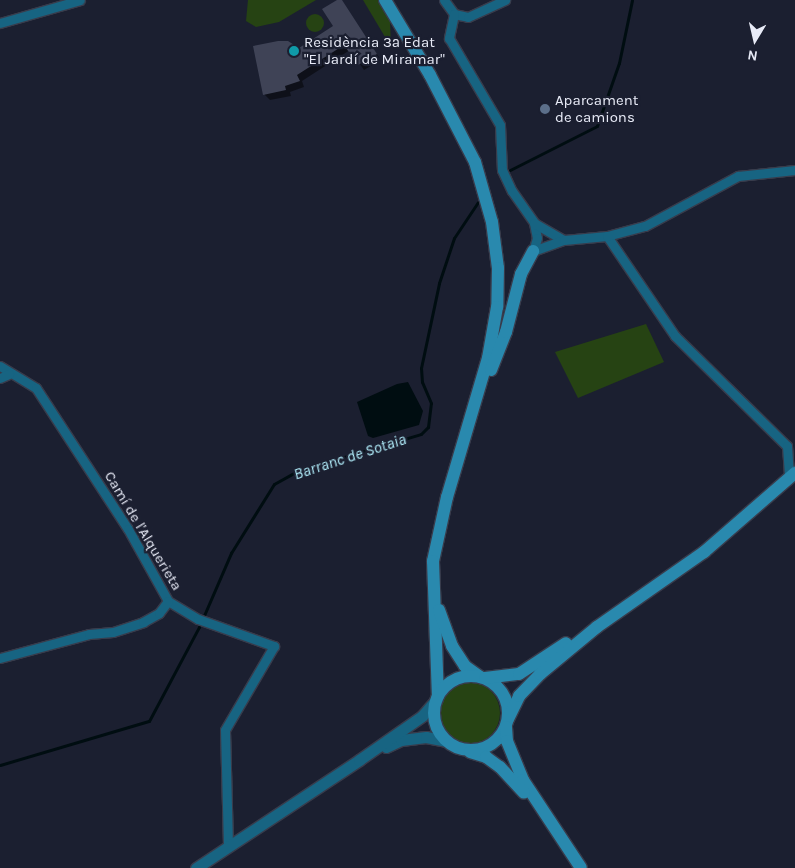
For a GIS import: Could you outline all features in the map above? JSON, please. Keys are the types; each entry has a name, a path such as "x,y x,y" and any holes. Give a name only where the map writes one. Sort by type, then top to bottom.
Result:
{"main road":[{"path":"385,0 400,20"},
{"path":"392,0 400,20 469,149 483,183 492,222 498,268 497,307 480,389 440,526 432,588 437,698 434,712 437,728 446,741 486,757 500,767 558,836"},
{"path":"480,389 503,342 521,274 533,251"},
{"path":"437,698 446,685 458,678 482,678 519,674 597,627 704,552 792,476"},
{"path":"432,588 452,646 465,666 497,686 506,700 507,741 523,780 558,836 581,868"},
{"path":"465,750 478,750 490,746 507,723 528,686 597,627"}],"street":[{"path":"0,23 80,0"},
{"path":"444,0 454,14 473,16 505,0"},
{"path":"454,14 448,34 450,41 500,125 502,170 512,191 534,223 537,238 533,251"},
{"path":"500,125 510,129"},
{"path":"533,251 564,240 607,236 659,221 738,176 795,170"},
{"path":"534,223 564,240"},
{"path":"607,236 675,336 787,446 792,476"},
{"name":"Camí de l'Alquerieta","path":"0,366 9,374 36,388 128,529 168,601 198,619 274,646 224,730 228,845"},
{"path":"0,378 9,374"},
{"path":"0,658 136,624 159,613 168,601"},
{"path":"196,868 422,716 437,698"},
{"path":"359,760 401,740 426,737 446,741"}],"green space":[{"path":"248,0 316,0 279,22 256,27 246,21"},
{"path":"363,0 378,0 381,4 390,20 391,47"},
{"path":"315,14 321,17 324,23 321,29 315,32 309,29 306,23 309,17"},
{"path":"646,324 664,362 578,398 555,352"},
{"path":"463,682 475,682 491,691 498,701 500,713 498,725 491,735 475,744 463,744 452,739 443,730 438,719 438,707 443,696 452,687"}],"shaded area":[{"path":"408,382 423,411 419,425 373,438 368,436 357,402 397,384"}],"building":[{"name":"Residència 3ª Edat \"El Jardí de Miramar\"","path":"337,0 342,0 377,54 358,65 344,45 297,75 300,81 285,86 286,90 263,95 253,46 288,41 299,48 333,26 322,9"}],"waterway":[{"name":"Barranc de Sotaia","path":"510,170 597,126 619,63 632,0"},
{"name":"Barranc de Sotaia","path":"0,765 149,721 199,627 231,553 274,484 297,471 421,434 428,427 431,403 422,382 421,368 439,283 454,238 478,202"}],"place":[{"name":"Residència 3ª Edat \"El Jardí de Miramar\"","path":"294,51"},
{"name":"Aparcament de camions","path":"545,109"}]}
